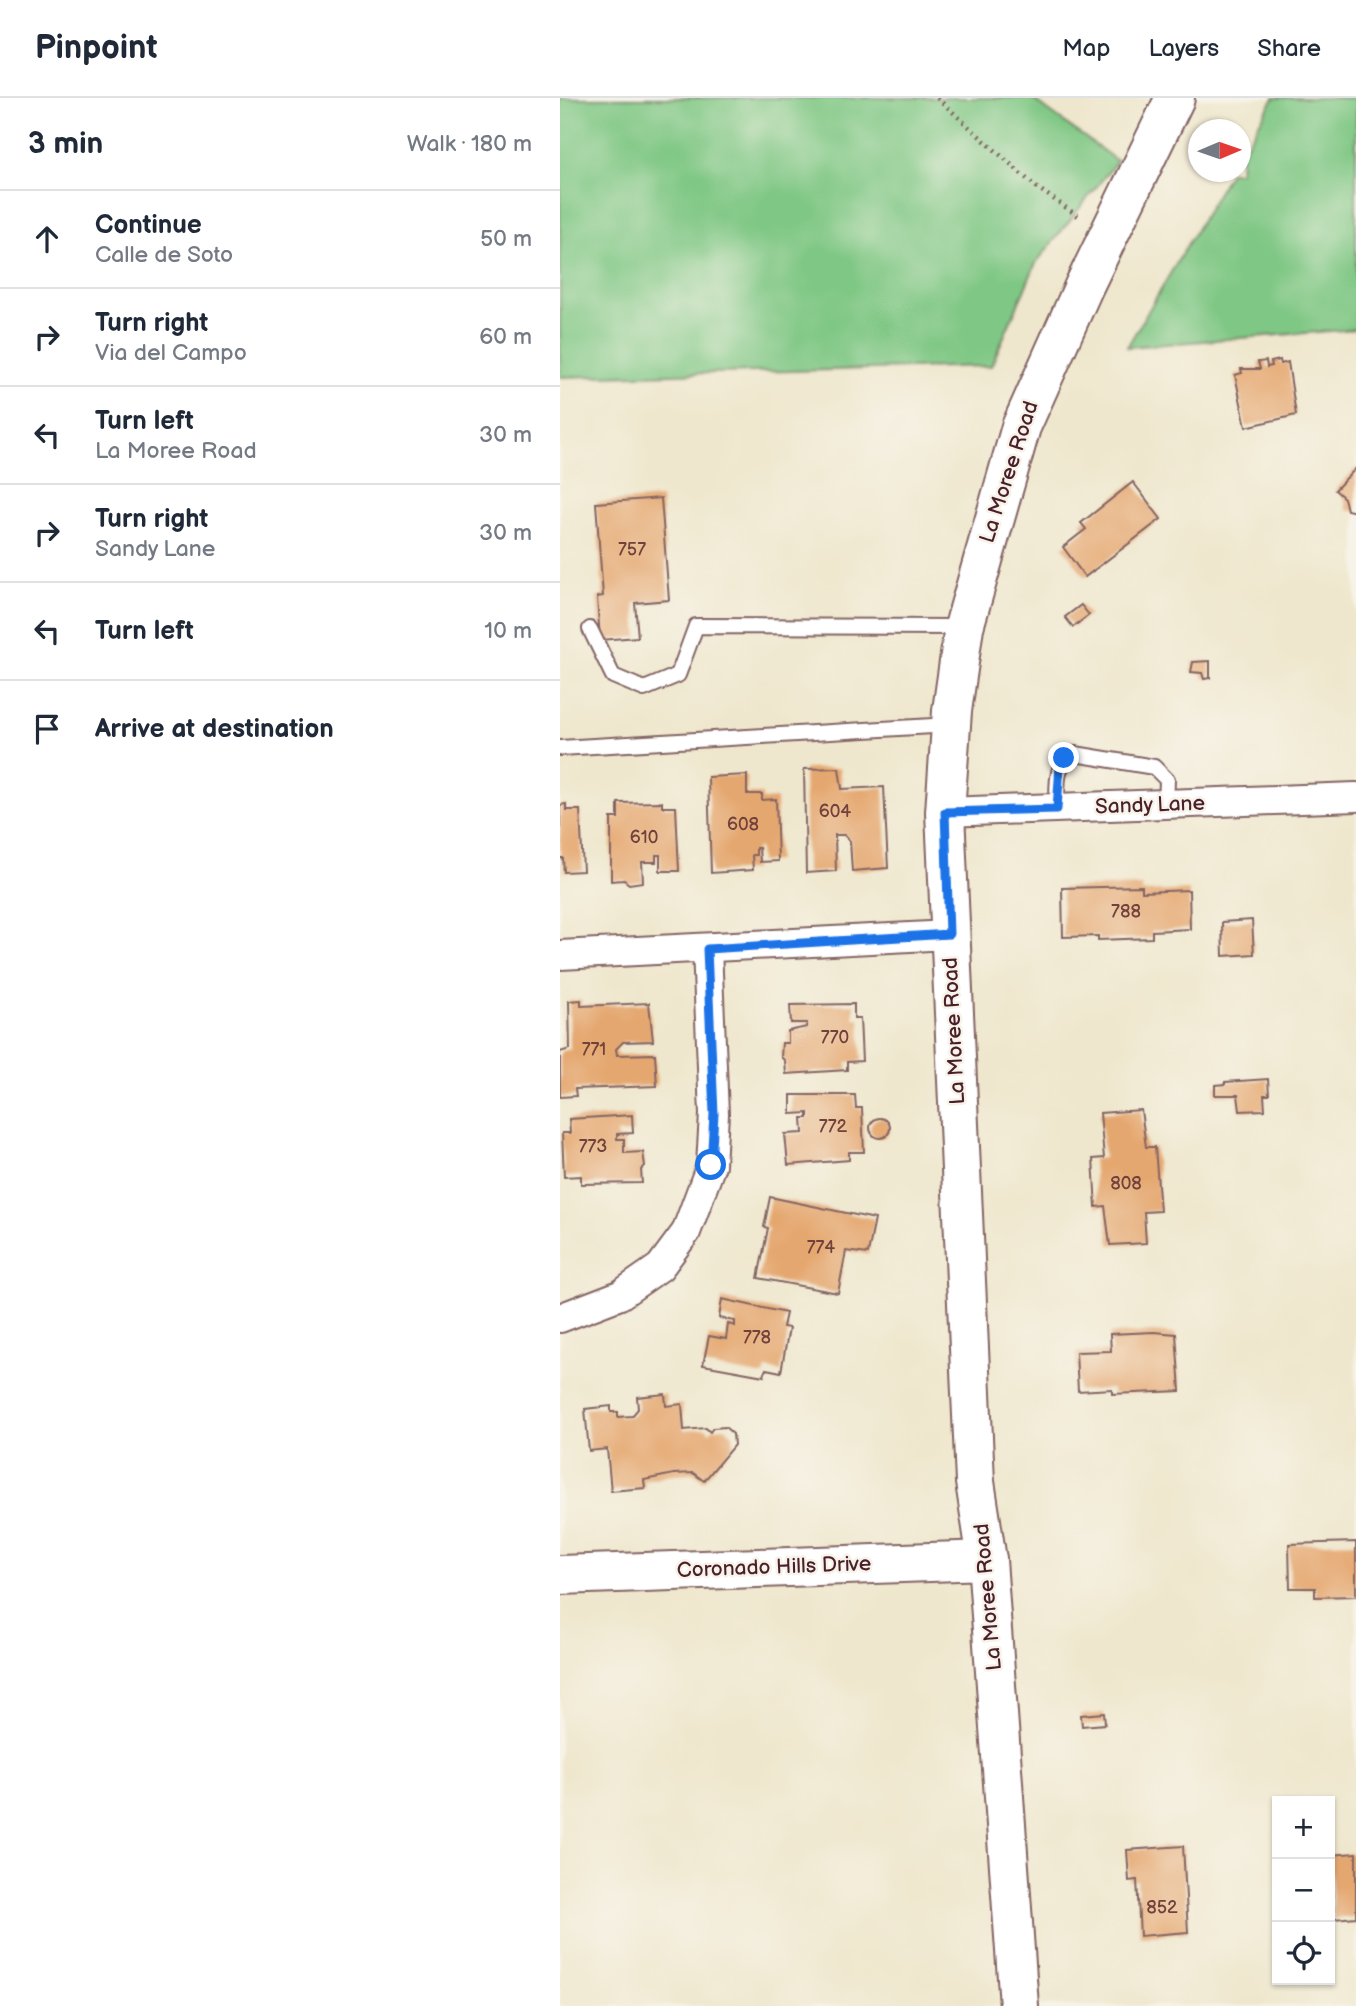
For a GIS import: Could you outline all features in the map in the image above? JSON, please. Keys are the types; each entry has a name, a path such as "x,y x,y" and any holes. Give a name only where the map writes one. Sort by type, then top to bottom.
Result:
{"street":[{"name":"La Moree Road","path":"1019,2006 987,1560 975,1482 945,812 952,725 964,628 1021,427 1108,236 1175,98"},
{"name":"Sandy Lane","path":"945,812 1356,797"},
{"path":"560,955 949,934"},
{"path":"560,1318 620,1295 660,1267 687,1233 711,1165 714,1114 707,949"},
{"name":"Coronado Hills Drive","path":"560,1575 987,1560"}],"lane":[{"path":"590,629 613,676 644,690 678,675 696,626 964,628"},
{"path":"560,748 952,725"},
{"path":"1057,809 1060,765 1064,758 1075,754 1154,767 1167,780 1166,806"}],"path":[{"path":"937,98 1036,187 1108,236"}],"green space":[{"path":"560,98 1031,98 1117,161 1036,263 991,366 560,377"},
{"path":"1274,98 1356,98 1356,329 1127,347 1224,182 1251,182 1251,137"}],"building":[{"path":"1280,360 1281,364 1288,362 1296,415 1246,427 1235,375 1242,373 1241,369 1260,369 1258,362 1266,361 1267,367 1272,366 1271,362"},
{"path":"1356,468 1356,512 1347,510 1344,498 1335,490"},
{"path":"1133,482 1161,519 1085,577 1063,547 1086,529 1081,523"},
{"path":"661,498 669,600 635,603 638,637 600,640 597,597 603,596 596,503"},
{"path":"1081,605 1089,615 1073,627 1065,617"},
{"path":"1210,661 1210,678 1204,679 1202,673 1191,672 1193,662"},
{"path":"839,768 842,789 884,787 888,868 852,871 850,841 844,835 835,835 836,871 806,873 804,769"},
{"path":"747,775 747,794 762,794 762,800 776,799 778,861 760,862 759,848 756,848 756,855 752,855 753,870 711,873 708,777"},
{"path":"662,802 662,807 676,807 679,871 660,871 660,855 656,855 656,862 642,862 643,882 629,884 624,880 611,881 611,818 618,818 618,803"},
{"path":"566,804 566,810 580,810 583,871 564,872 563,858 560,858 560,805"},
{"path":"1142,886 1142,892 1189,890 1190,929 1152,931 1152,938 1098,940 1098,936 1063,937 1062,888"},
{"path":"1252,920 1254,954 1223,956 1222,922"},
{"path":"581,1000 581,1006 649,1003 653,1041 623,1042 616,1049 617,1055 655,1054 657,1086 575,1089 576,1096 560,1097 560,1052 570,1049 569,1001"},
{"path":"854,1004 854,1018 860,1018 862,1061 847,1062 847,1070 786,1074 785,1061 781,1057 782,1043 788,1043 788,1031 807,1027 807,1023 791,1023 790,1005"},
{"path":"1268,1079 1269,1095 1264,1095 1265,1110 1240,1111 1238,1095 1215,1095 1215,1085"},
{"path":"791,1095 855,1095 856,1108 862,1108 864,1152 849,1152 849,1160 788,1165 785,1134 803,1133 802,1118 808,1118 808,1113 791,1114"},
{"path":"1141,1110 1146,1147 1155,1147 1160,1211 1144,1212 1146,1243 1110,1245 1105,1206 1096,1207 1093,1159 1104,1158 1100,1113"},
{"path":"632,1115 633,1133 617,1134 617,1139 624,1139 624,1153 643,1152 645,1166 641,1170 642,1183 581,1184 581,1176 564,1177 562,1133 570,1133 569,1119"},
{"path":"876,1118 884,1118 890,1128 884,1138 876,1138 870,1132 870,1124"},
{"path":"770,1197 875,1219 868,1254 846,1251 838,1293 758,1278 768,1228 764,1227"},
{"path":"722,1299 786,1313 783,1327 789,1328 781,1372 766,1369 764,1376 703,1365 709,1336 726,1339 728,1324 735,1326 735,1321 719,1318"},
{"path":"1110,1334 1176,1334 1180,1391 1112,1394 1112,1389 1078,1391 1076,1352 1111,1351"},
{"path":"665,1394 666,1406 682,1404 684,1430 706,1428 710,1432 713,1428 725,1427 733,1434 734,1445 704,1481 693,1473 674,1474 644,1480 645,1488 611,1491 607,1449 589,1451 585,1409 611,1406 611,1412 618,1412 618,1417 632,1416 638,1409 637,1397"},
{"path":"1356,1542 1356,1596 1315,1597 1315,1588 1290,1588 1289,1544"},
{"path":"1104,1713 1105,1724 1082,1726 1081,1715"},
{"path":"1183,1846 1188,1932 1140,1936 1137,1880 1129,1881 1127,1850"},
{"path":"1356,1853 1356,1917 1335,1919 1335,1855"}],"route":[{"path":"711,1165 714,1114 707,949 949,934 945,812 1057,809 1060,765 1064,758"}]}
